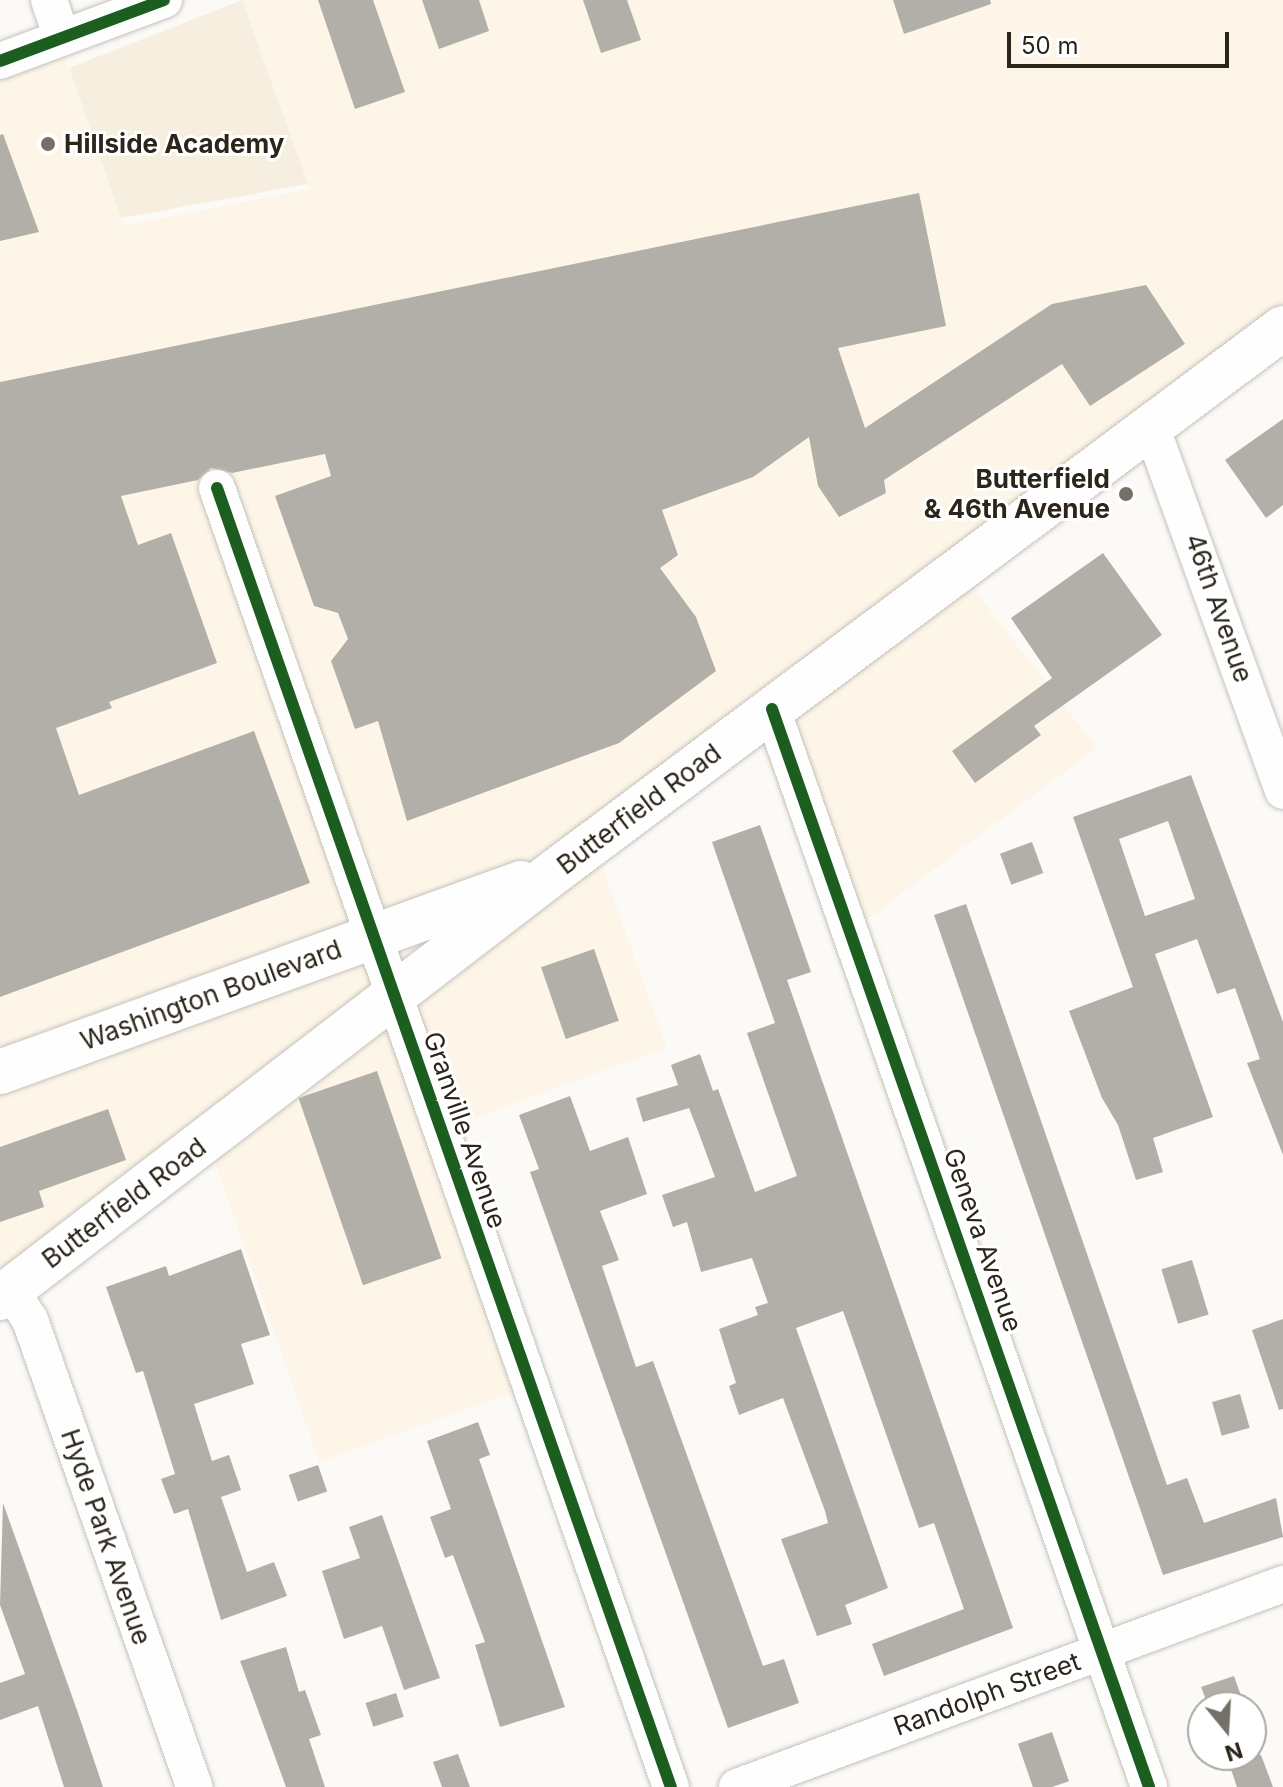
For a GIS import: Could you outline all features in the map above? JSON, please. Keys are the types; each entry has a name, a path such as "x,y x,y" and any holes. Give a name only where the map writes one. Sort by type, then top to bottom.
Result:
{"main road":[{"name":"Butterfield Road","path":"5,1294 557,870 1283,328"},
{"name":"Washington Boulevard","path":"0,1072 557,870"}],"street":[{"path":"49,0 62,38"},
{"path":"0,61 164,0"},
{"name":"46th Avenue","path":"1151,426 1283,791"},
{"name":"Granville Avenue","path":"217,488 671,1787"},
{"name":"Geneva Avenue","path":"772,709 1149,1787"},
{"name":"Hyde Park Avenue","path":"5,1294 30,1320 194,1787"},
{"name":"Randolph Street","path":"737,1787 1283,1584"}],"shaded area":[{"path":"240,0 1283,0 1283,328 554,866 0,1067 0,70 61,47 124,226 309,189"},
{"path":"242,0 308,184 121,218 69,68"},
{"path":"969,583 1097,748 857,927 786,720"},
{"path":"598,855 667,1048 446,1128 536,1385 319,1462 209,1145"},
{"path":"370,944 388,995 0,1285 0,1078"}],"building":[{"path":"318,0 373,0 405,92 355,109"},
{"path":"422,0 479,0 489,31 439,49"},
{"path":"583,0 627,0 641,40 601,53"},
{"path":"893,0 990,0 991,4 904,34"},
{"path":"3,134 39,232 0,241 0,135"},
{"path":"919,193 946,326 838,348 865,428 1052,304 1146,285 1185,344 1090,406 1062,364 884,480 886,493 839,517 818,486 809,437 753,477 662,510 678,555 660,568 696,617 716,671 619,743 407,821 378,721 355,729 331,661 348,639 338,613 314,606 275,496 331,476 325,454 232,473 211,468 198,480 121,496 138,545 171,533 217,663 109,702 112,708 56,728 79,795 254,731 310,883 0,997 0,382"},
{"path":"1283,419 1283,505 1266,518 1225,460"},
{"path":"1103,553 1162,635 1034,726 1041,735 975,783 952,751 1052,678 1011,618"},
{"path":"1191,775 1283,1022 1283,1155 1247,1063 1260,1059 1235,988 1217,994 1197,939 1155,954 1213,1117 1153,1138 1163,1172 1136,1180 1118,1125 1102,1098 1069,1011 1133,987 1073,817","holes":["1168,821 1195,899 1145,916 1119,839"]},
{"path":"760,825 811,972 787,980 1013,1628 884,1676 872,1644 964,1609 934,1523 919,1528 843,1311 796,1328 888,1588 845,1605 852,1624 817,1636 781,1539 828,1523 825,1511 783,1398 739,1415 729,1386 736,1383 719,1329 758,1315 755,1307 768,1303 752,1258 701,1272 687,1222 673,1227 662,1195 715,1177 698,1131 689,1108 643,1122 636,1098 678,1085 671,1065 700,1054 713,1091 718,1089 755,1192 797,1176 747,1033 775,1023 712,842"},
{"path":"1032,842 1043,873 1011,885 1000,854"},
{"path":"966,904 1167,1485 1187,1478 1204,1523 1276,1498 1283,1537 1163,1575 934,915"},
{"path":"594,949 619,1021 566,1039 541,967"},
{"path":"377,1071 441,1258 363,1285 299,1098"},
{"path":"570,1096 590,1151 628,1137 647,1194 600,1211 619,1260 602,1266 636,1367 653,1361 763,1666 784,1659 799,1703 728,1728 530,1172 539,1169 519,1115"},
{"path":"108,1109 126,1160 39,1191 44,1207 0,1222 0,1147"},
{"path":"241,1249 270,1335 241,1344 254,1384 194,1404 212,1461 229,1455 241,1490 221,1497 247,1572 274,1562 287,1596 221,1620 188,1509 174,1514 161,1479 175,1474 143,1371 136,1373 106,1287 166,1266 169,1276"},
{"path":"1192,1260 1209,1315 1178,1324 1161,1269"},
{"path":"1283,1319 1283,1409 1279,1410 1252,1330"},
{"path":"1240,1394 1250,1428 1222,1436 1212,1402"},
{"path":"478,1422 490,1455 479,1459 565,1707 500,1727 475,1645 485,1642 453,1555 445,1558 430,1517 451,1509 427,1441"},
{"path":"318,1465 327,1491 298,1502 289,1475"},
{"path":"3,1503 103,1787 64,1787 38,1706 0,1720 0,1683 25,1674 0,1605"},
{"path":"382,1515 440,1678 404,1690 382,1626 344,1639 322,1571 360,1558 349,1527"},
{"path":"286,1647 299,1692 305,1690 321,1735 309,1739 325,1787 286,1787 240,1661"},
{"path":"1234,1676 1239,1691 1203,1691 1201,1687"},
{"path":"396,1693 404,1717 373,1727 366,1703"},
{"path":"1052,1732 1069,1781 1052,1787 1033,1787 1018,1744"},
{"path":"458,1754 470,1787 442,1787 433,1762"},
{"path":"1232,1771 1267,1771 1273,1787 1237,1787"}],"cycle path":[{"path":"0,61 164,0"},
{"path":"217,488 671,1787"},
{"path":"772,709 1149,1787"}],"place":[{"name":"Hillside Academy","path":"48,144"},
{"name":"Butterfield & 46th Avenue","path":"1126,494"}]}
